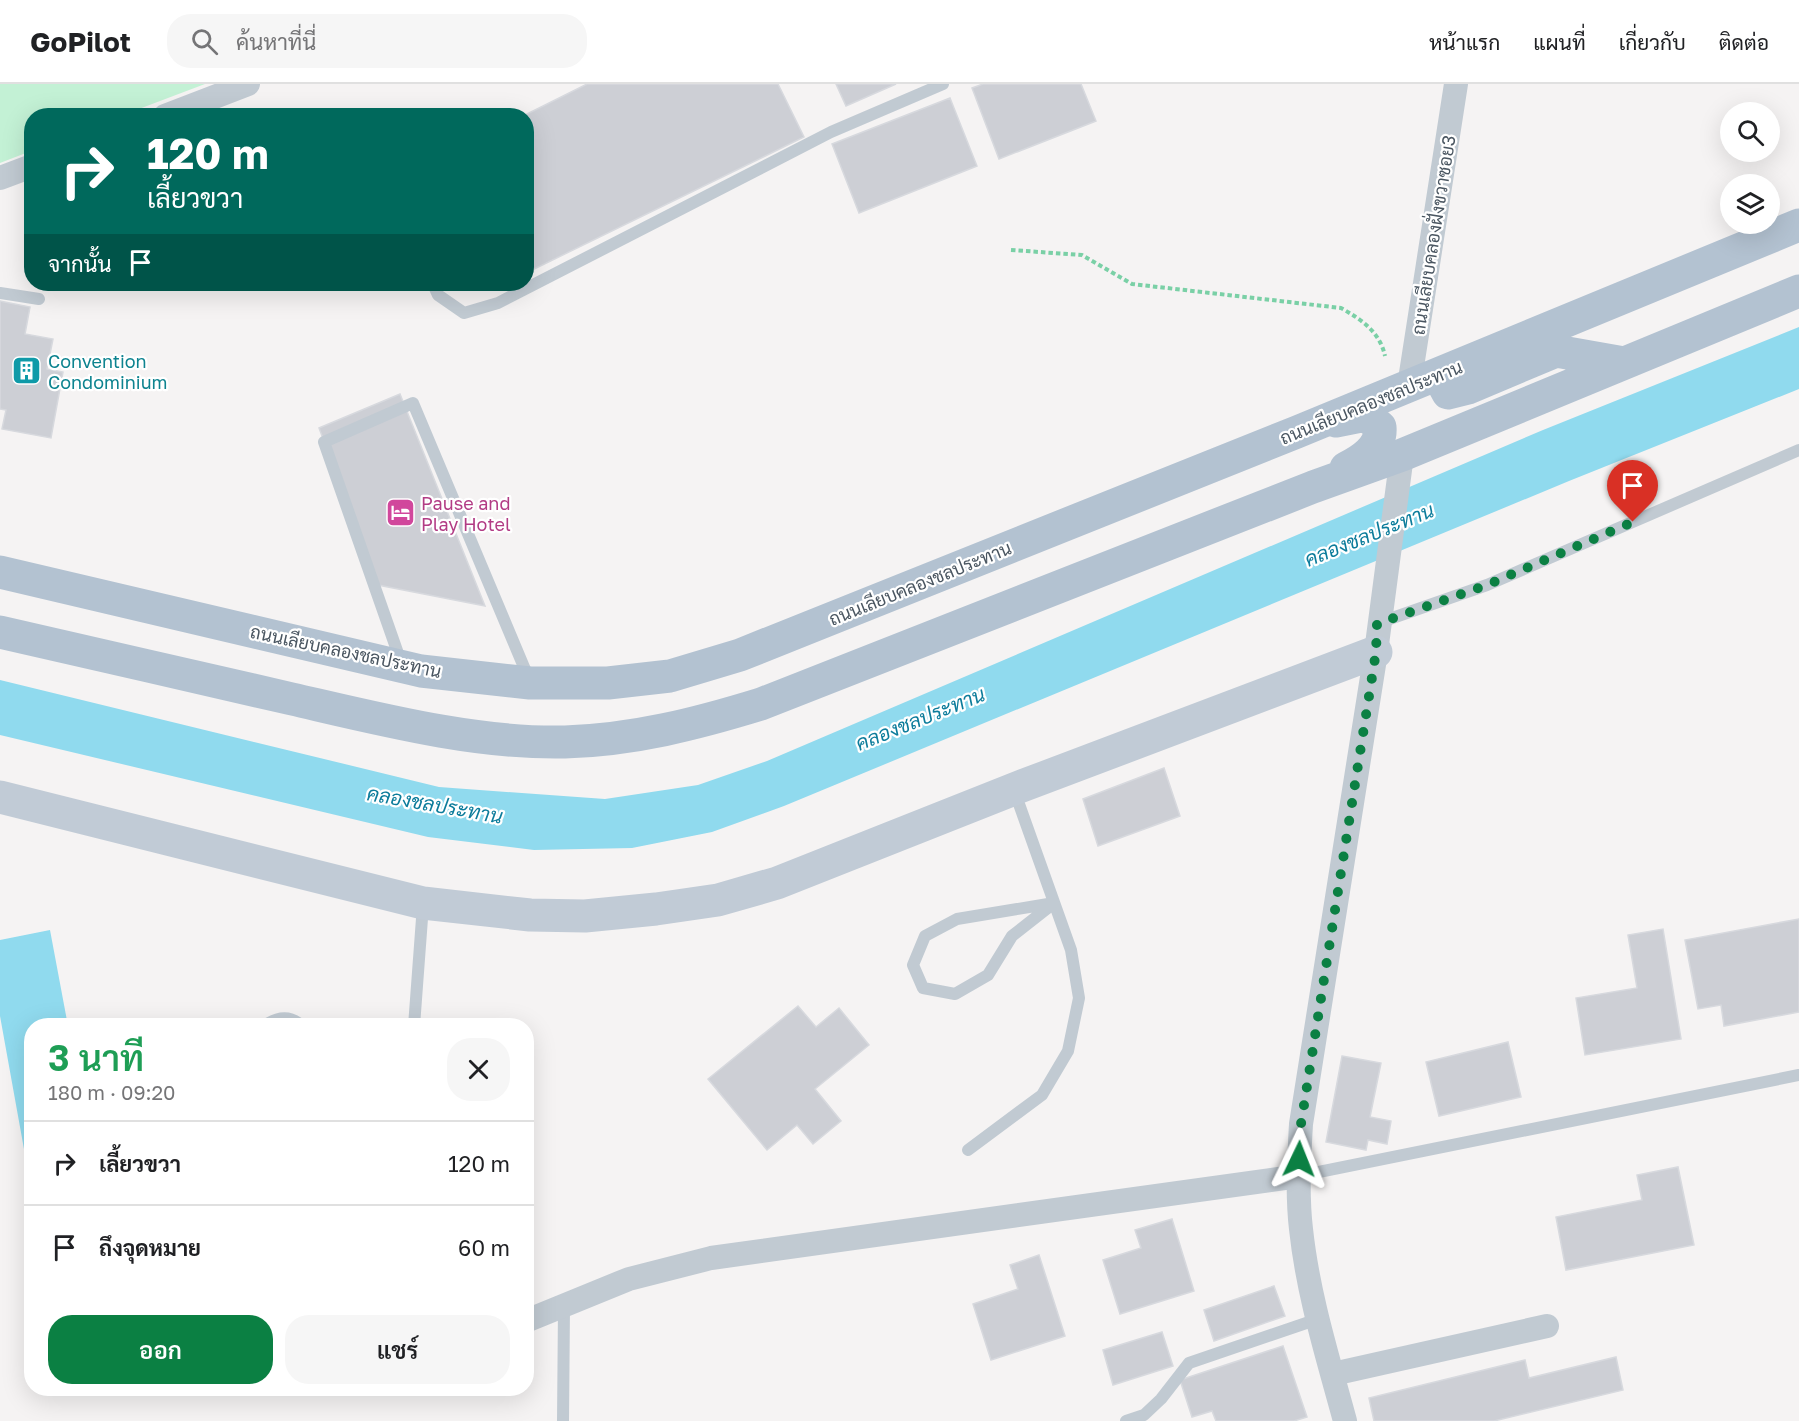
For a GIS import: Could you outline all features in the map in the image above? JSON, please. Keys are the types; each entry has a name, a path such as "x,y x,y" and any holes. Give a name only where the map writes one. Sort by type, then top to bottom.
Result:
{"main road":[{"name":"ถนนเลียบคลองชลประทาน","path":"0,572 402,666 530,683 608,683 670,676 740,655 1297,432 1799,225"},
{"path":"0,632 353,713 464,735 564,742 633,736 686,727 761,704 1313,487 1402,455 1799,291"},
{"path":"1456,367 1442,382 1448,393 1556,351 1624,363"},
{"path":"1297,432 1359,415 1370,417 1380,427 1379,438 1369,454 1313,487"},
{"path":"0,797 423,903 530,915 585,916 718,900 777,883 1014,789 1376,638"}],"street":[{"path":"186,108 248,84"},
{"name":"ถนนเลียบคลองฝั่งขวาซอย3","path":"1401,389 1456,84"},
{"path":"0,178 24,169"},
{"path":"1345,1421 1306,1268 1301,1227 1299,1176 1301,1124 1402,455"},
{"path":"534,1319 629,1279 711,1258 1299,1176"},
{"path":"1333,1374 1547,1326"}],"lane":[{"path":"534,285 831,132 944,84"},
{"path":"436,291 438,295 464,313 498,303 521,291"},
{"path":"0,293 39,299"},
{"path":"402,666 324,442 413,403 530,683"},
{"path":"1376,638 1487,585 1799,450"},
{"path":"968,1150 1042,1095 1068,1052 1079,998 1071,950 1014,789"},
{"path":"415,1018 423,903"},
{"path":"1054,903 1012,936 988,975 955,994 922,988 913,965 925,936 957,919 1054,903"},
{"path":"1299,1176 1799,1075"},
{"path":"563,1421 564,1306"},
{"path":"1126,1421 1144,1415 1189,1363 1318,1319"}],"path":[{"path":"1011,250 1082,255 1132,284 1341,308 1364,321 1382,343 1401,389"}],"green space":[{"path":"0,84 205,84 142,108 24,108 24,154 0,163"}],"water":[{"name":"คลองชลประทาน","path":"1799,327 1799,389 1569,481 784,806 712,832 632,848 534,850 428,837 0,735 0,680 439,787 605,799 698,785 767,761 1543,430"},
{"path":"50,930 66,1018 24,1018 24,1149 0,1016 0,940"}],"building":[{"path":"587,84 778,84 804,137 534,269 534,110"},
{"path":"836,84 896,84 846,106"},
{"path":"983,84 1081,84 1096,121 999,159 972,88"},
{"path":"950,98 977,166 859,213 832,144"},
{"name":"Convention Condominium","path":"0,301 30,307 25,334 53,339 47,369 63,372 51,438 2,429 6,410 0,409"},
{"name":"Pause and Play Hotel","path":"400,394 485,606 378,585 319,428"},
{"path":"1164,768 1180,816 1098,846 1083,799"},
{"path":"1799,919 1799,1012 1724,1026 1721,1005 1698,1009 1685,940"},
{"path":"1663,929 1681,1039 1585,1055 1576,998 1637,988 1628,935"},
{"path":"798,1006 816,1027 839,1008 869,1045 815,1089 841,1121 813,1144 797,1125 767,1150 708,1079"},
{"path":"1508,1042 1521,1097 1439,1116 1426,1062"},
{"path":"1342,1056 1381,1063 1370,1117 1391,1121 1387,1144 1368,1140 1366,1150 1326,1142"},
{"path":"1678,1167 1694,1245 1566,1270 1556,1217 1642,1200 1637,1175"},
{"path":"1172,1219 1194,1291 1120,1314 1103,1260 1141,1248 1135,1230"},
{"path":"1039,1255 1065,1336 991,1360 973,1304 1018,1289 1010,1265"},
{"path":"1274,1286 1285,1316 1214,1341 1204,1310"},
{"path":"1162,1332 1173,1366 1113,1385 1103,1350"},
{"path":"1283,1346 1307,1417 1294,1421 1216,1421 1212,1411 1192,1417 1180,1380"},
{"path":"1616,1357 1623,1390 1494,1421 1374,1421 1369,1398 1525,1360 1529,1378"}],"place":[{"name":"Convention Condominium","path":"27,371"},
{"name":"Pause and Play Hotel","path":"400,513"}],"route":[{"path":"1299,1159 1301,1124 1376,652 1377,624 1487,585 1633,522"}]}
